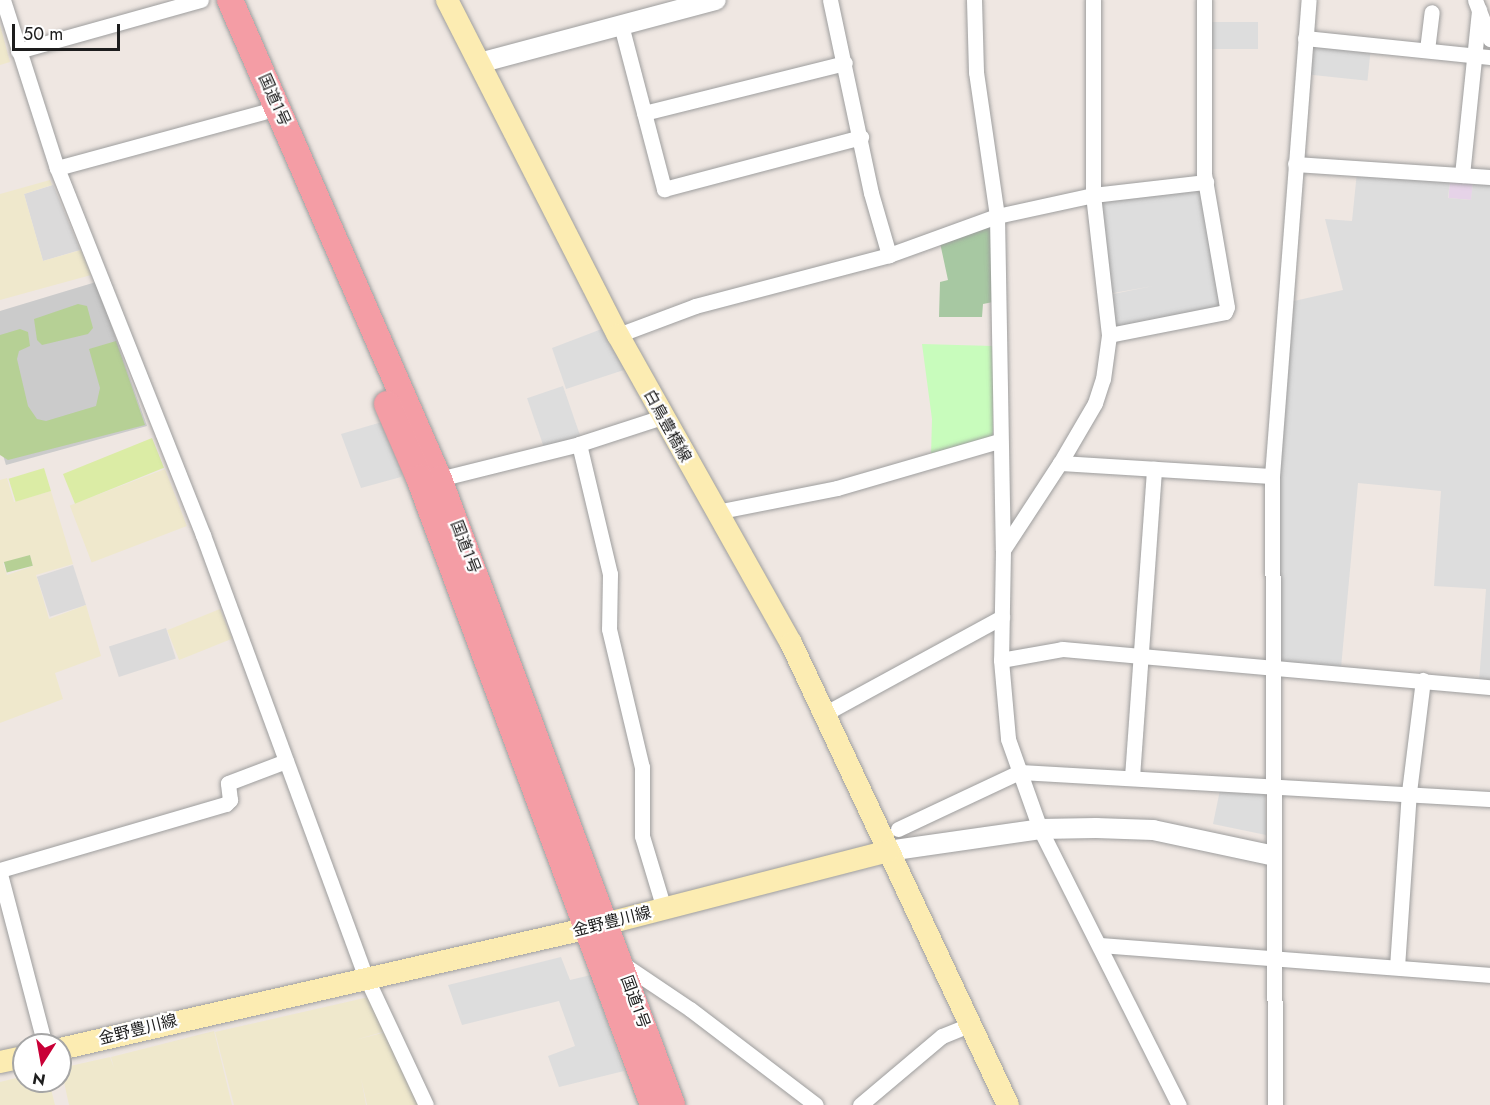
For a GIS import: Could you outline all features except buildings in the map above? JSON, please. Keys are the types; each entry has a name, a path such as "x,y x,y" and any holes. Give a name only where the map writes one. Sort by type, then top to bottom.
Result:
{"highway":[{"name":"国道1号","path":"214,0 264,112 419,478 596,926 620,962 672,1105"},
{"name":"国道1号","path":"230,0 439,479 596,926 652,1105"}],"main road":[{"name":"白鳥豊橋線","path":"447,0 618,335 791,643 888,851"},
{"name":"金野豊川線","path":"72,1045 596,926 888,851"},
{"path":"888,851 1008,1105"}],"street":[{"path":"3,0 57,168 103,275 366,977 426,1105"},
{"path":"18,51 201,0"},
{"path":"479,63 716,0"},
{"path":"830,0 861,136 871,193 889,255"},
{"path":"974,0 977,83 997,216 999,441 1003,550 1001,660 1008,739 1040,829 1101,945 1179,1105"},
{"path":"1003,550 1060,464 1095,403 1103,379 1109,335 1094,195 1093,0"},
{"path":"1109,335 1225,312 1227,307 1206,182 1204,0"},
{"path":"1275,1105 1271,855 1272,476 1294,164 1309,0"},
{"path":"1477,5 1490,39"},
{"path":"1462,175 1477,5"},
{"path":"1427,50 1432,12"},
{"path":"621,25 664,189 861,136"},
{"path":"1305,38 1490,57"},
{"path":"644,113 845,63"},
{"path":"57,168 264,112"},
{"path":"1294,164 1490,177"},
{"path":"618,335 695,306 889,255 997,216 1094,195 1206,182"},
{"path":"439,479 579,444 662,417"},
{"path":"716,512 837,488 999,441"},
{"path":"579,444 610,574 609,629 642,767 642,836 664,909"},
{"path":"1060,464 1272,476"},
{"path":"1131,777 1154,469"},
{"path":"824,714 1002,617"},
{"path":"1001,660 1062,650 1490,687"},
{"path":"1397,967 1409,792 1423,680"},
{"path":"42,1033 0,872 226,804 230,800 228,783 286,761"},
{"path":"898,829 1019,772 1272,784 1490,799"},
{"path":"888,851 1040,829 1153,830 1271,855"},
{"path":"1101,945 1490,975"},
{"path":"620,962 690,1009 816,1105"},
{"path":"860,1105 942,1036 969,1025"}],"shaded area":[{"path":"1209,22 1258,22 1258,49 1209,49"},
{"path":"0,25 10,62 0,65"},
{"path":"1314,44 1371,50 1367,81 1311,75"},
{"path":"1357,172 1450,180 1448,198 1471,200 1473,182 1490,183 1490,682 1479,681 1486,589 1434,586 1441,491 1358,483 1341,668 1282,663 1278,658 1279,475 1294,301 1343,290 1325,219 1352,221"},
{"path":"50,180 52,185 24,194 43,261 81,250 91,275 0,300 0,194"},
{"path":"1450,180 1473,182 1471,200 1448,198"},
{"path":"53,185 80,250 43,261 24,194"},
{"path":"1202,187 1224,306 1114,331 1108,295 1153,286 1108,294 1099,200"},
{"path":"96,282 147,426 6,465 0,445 0,311"},
{"path":"607,327 630,368 566,389 552,348"},
{"path":"563,386 581,437 545,449 527,398"},
{"path":"382,422 403,472 401,477 361,488 341,434"},
{"path":"165,469 187,526 92,563 70,506"},
{"path":"7,478 14,502 51,491 73,564 36,575 49,619 86,605 101,656 55,673 63,699 0,723 0,480","holes":["30,555 33,566 7,575 3,563"]},
{"path":"73,565 86,605 50,617 37,577"},
{"path":"220,609 232,639 179,660 167,630"},
{"path":"166,628 176,658 119,677 109,647"},
{"path":"1221,785 1265,790 1266,835 1213,824"},
{"path":"561,957 570,980 591,975 624,1071 559,1087 548,1056 575,1046 559,1001 462,1025 448,985"},
{"path":"369,997 386,1031 355,1040 386,1032 421,1105 367,1105 361,1078 366,1105 234,1105 215,1032"},
{"path":"214,1031 232,1105 69,1105 66,1093 72,1093 72,1066 110,1057 114,1068 111,1057"},
{"path":"12,1079 12,1093 52,1093 55,1105 0,1105 0,1082"}],"green space":[{"path":"988,224 993,227 993,302 983,304 982,317 939,317 940,282 948,280 939,238"},
{"path":"78,304 87,306 93,328 88,334 42,345 37,340 34,319"},
{"path":"20,329 28,332 30,346 19,351 17,359 28,406 37,419 46,421 96,406 100,388 89,349 116,341 145,425 8,460 0,455 0,335"},
{"path":"922,344 993,346 993,434 990,439 931,455 932,419"},
{"path":"152,438 164,468 75,504 63,474"},
{"path":"44,468 51,491 16,502 9,479"},
{"path":"30,555 33,566 7,573 4,562"}]}
